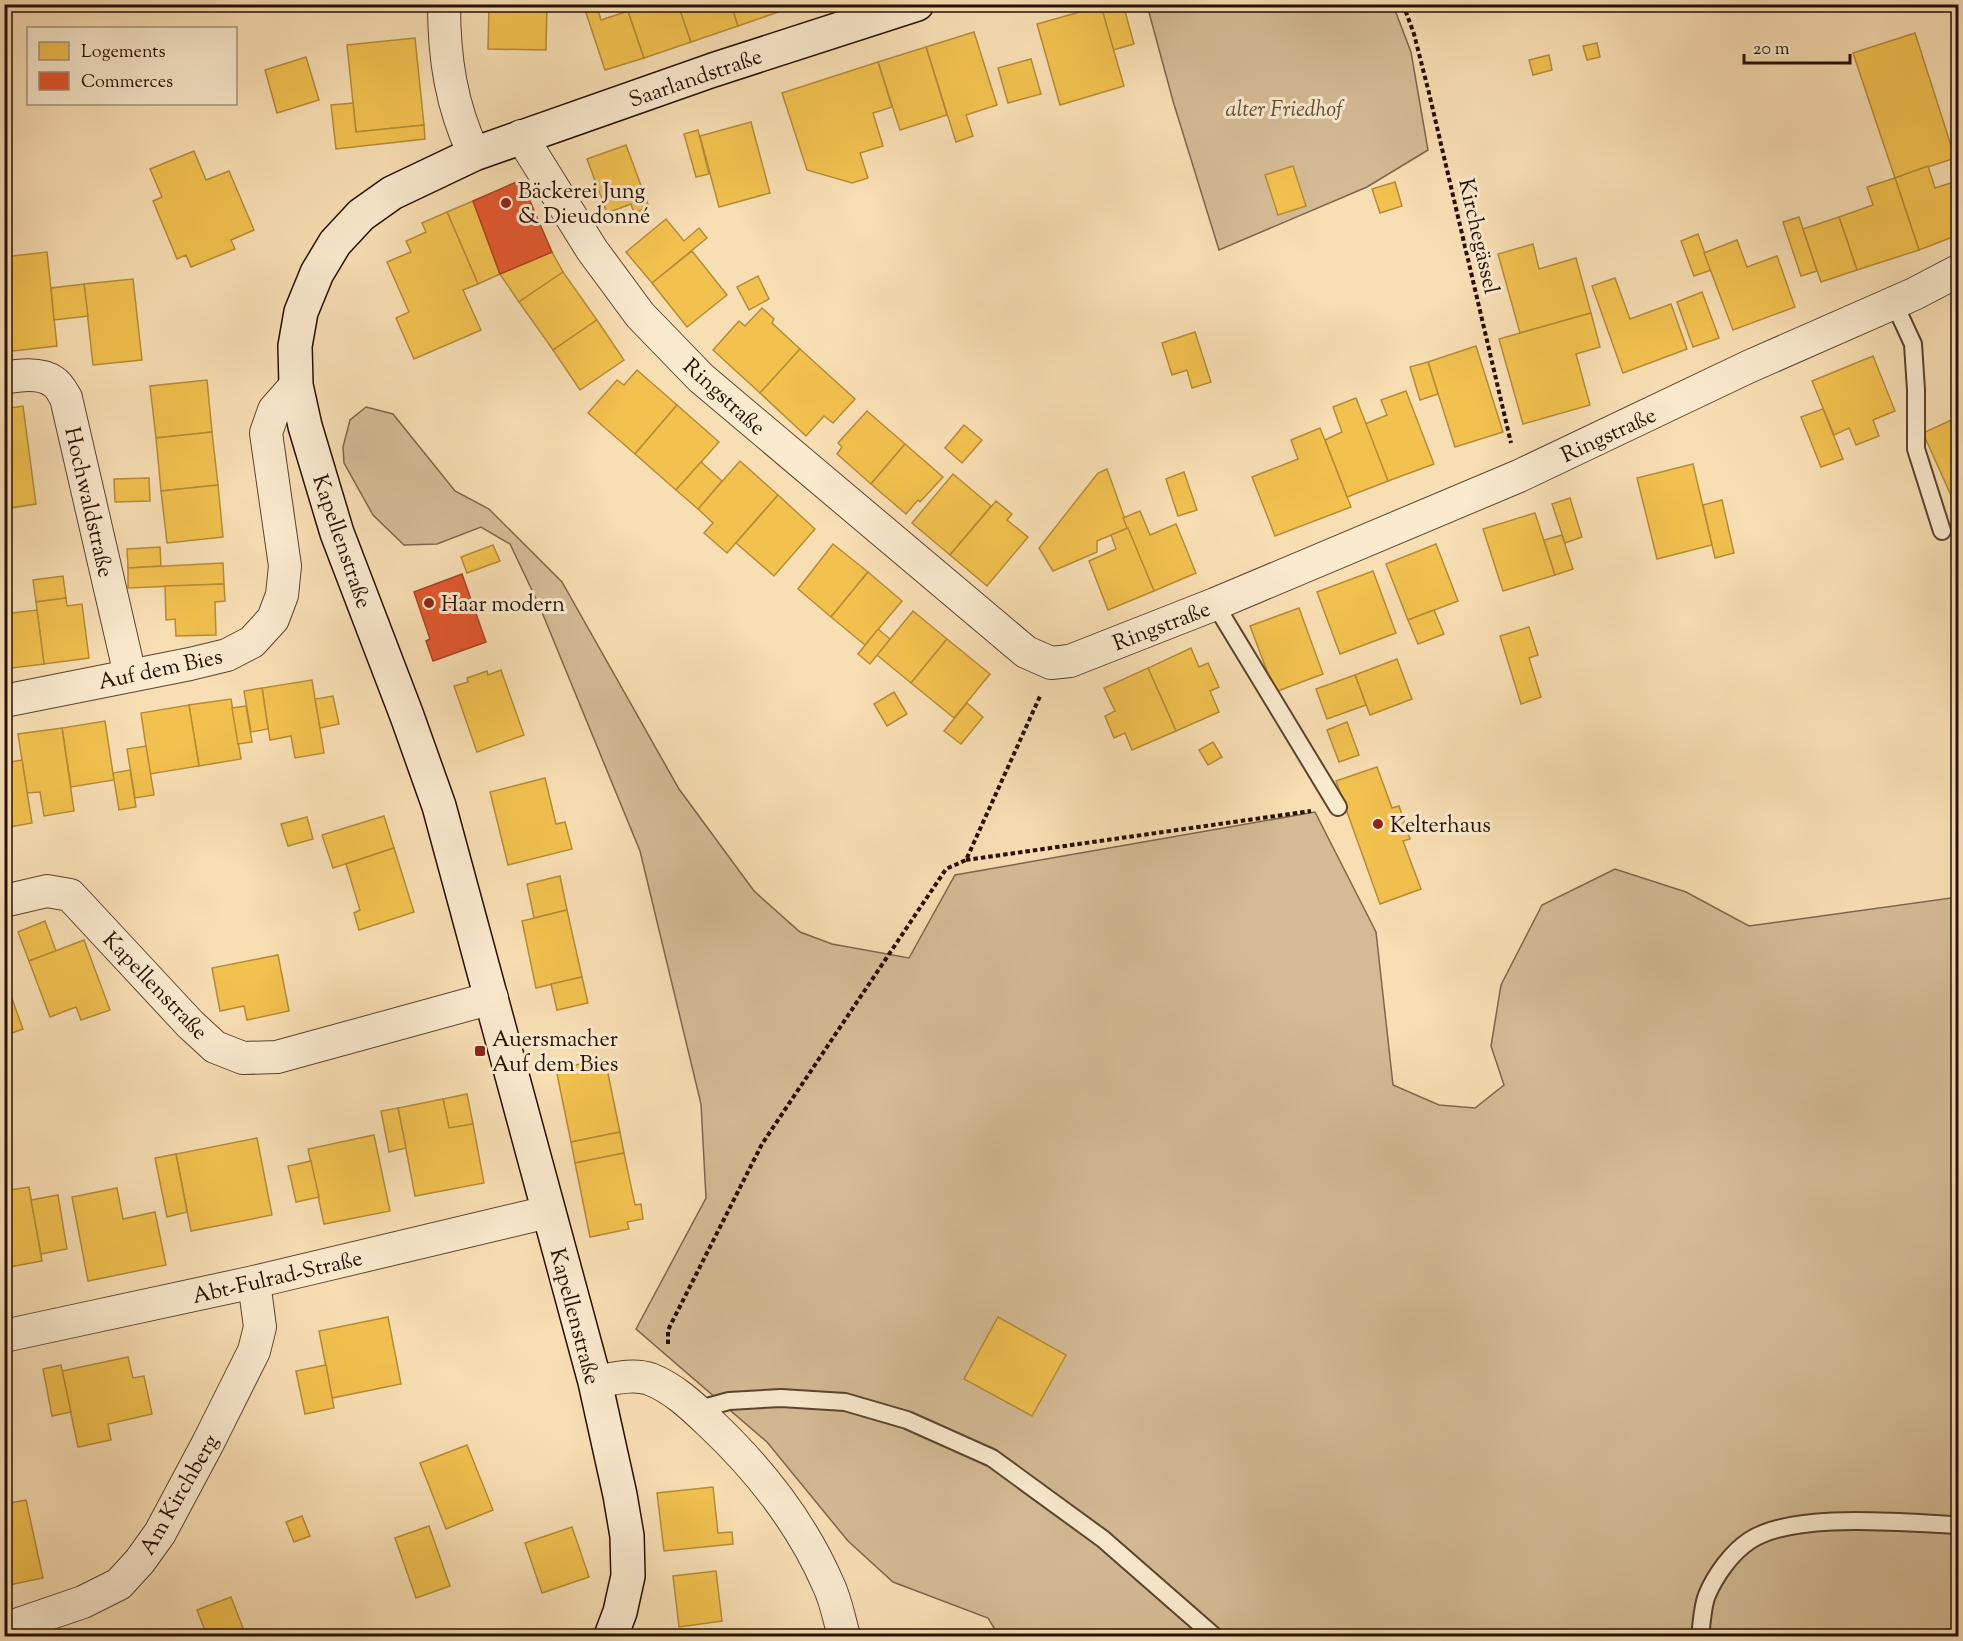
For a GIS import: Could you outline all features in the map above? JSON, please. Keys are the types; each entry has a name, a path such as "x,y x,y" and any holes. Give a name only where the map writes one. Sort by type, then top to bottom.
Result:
{"street":[{"path":"444,4 444,32 452,96 463,130 474,153"},
{"name":"Saarlandstraße","path":"474,153 713,70 916,4"},
{"name":"Ringstraße","path":"521,136 592,250 640,315 701,378 1026,652 1051,663 1070,661 1215,604 1518,476 1748,367 1894,303 1959,271"},
{"name":"Kapellenstraße","path":"474,153 392,194 361,215 335,243 317,273 302,312 295,346 296,385 305,426 337,533 439,807 595,1382 627,1536 627,1576 620,1612 611,1636"},
{"name":"Hochwaldstraße","path":"4,378 39,376 54,382 66,398 130,675"},
{"name":"Auf dem Bies","path":"4,701 227,655 252,642 273,619 282,595 285,566 266,433 274,410 296,385"},
{"name":"Kapellenstraße","path":"4,901 47,891 70,895 190,1024 215,1047 243,1058 277,1057 492,998"},
{"name":"Abt-Fulrad-Straße","path":"4,1336 254,1282 548,1212"},
{"name":"Am Kirchberg","path":"4,1629 83,1602 119,1584 140,1561 160,1533 254,1350 261,1327 254,1282"},
{"path":"595,1382 622,1377 649,1379 675,1392 728,1440 770,1487 801,1532 829,1585 844,1636"}],"lane":[{"path":"1894,303 1913,344 1916,449 1942,531"},
{"path":"1215,604 1338,807"},
{"path":"696,1410 729,1401 782,1398 846,1402 908,1420 992,1458 1103,1539 1214,1636"},
{"path":"1700,1636 1706,1596 1727,1562 1749,1541 1779,1528 1815,1523 1870,1522 1959,1525"}],"path":[{"name":"Kirchegässel","path":"1403,4 1414,34 1430,93 1518,476"},
{"path":"966,860 1040,700 1051,663"},
{"path":"669,1344 668,1330 762,1144 946,869 966,860 1338,807"}],"green space":[{"name":"alter Friedhof","path":"1147,5 1393,5 1411,52 1428,150 1367,187 1219,250 1173,101"},
{"path":"366,407 393,414 455,491 489,509 562,582 679,789 754,891 800,932 832,944 909,958 955,875 1315,812 1376,932 1393,1085 1439,1105 1475,1108 1504,1085 1491,1046 1501,985 1542,905 1615,869 1686,892 1749,926 1958,897 1958,1636 999,1636 988,1618 893,1582 848,1541 767,1442 636,1329 706,1198 701,1104 640,851 539,605 510,544 481,527 437,544 404,545 373,515 344,463 343,447 350,420"}],"building: Logements":[{"path":"489,4 547,4 546,50 488,49"},
{"path":"596,4 601,20 628,11 644,58 605,70 584,7"},
{"path":"648,4 678,4 691,42 644,58 628,11"},
{"path":"678,4 731,4 738,26 691,42"},
{"path":"731,4 782,4 784,10 738,26"},
{"path":"1123,4 1134,44 1113,50 1101,6"},
{"path":"1101,6 1124,86 1060,105 1037,24"},
{"path":"974,32 997,105 966,115 973,136 956,142 926,47"},
{"path":"1915,33 1955,158 1895,178 1853,53"},
{"path":"415,38 424,125 356,132 347,45"},
{"path":"1597,43 1600,57 1587,60 1583,46"},
{"path":"926,47 947,115 900,130 878,62"},
{"path":"1549,55 1552,70 1533,75 1529,60"},
{"path":"306,57 319,100 277,113 265,70"},
{"path":"1031,59 1041,94 1008,103 998,68"},
{"path":"878,62 892,107 873,113 883,146 860,153 868,178 852,183 807,170 782,93"},
{"path":"353,103 356,132 424,125 425,139 336,149 331,105"},
{"path":"751,122 770,193 719,207 700,136"},
{"path":"698,130 709,174 696,177 684,134"},
{"path":"626,145 649,207 634,213 631,204 607,213 587,159"},
{"path":"194,151 206,180 229,171 254,230 231,240 235,249 191,267 186,255 177,259 153,201 162,197 150,169"},
{"path":"1293,166 1306,206 1278,215 1265,175"},
{"path":"1928,166 1935,188 1957,181 1958,235 1919,250 1895,178"},
{"path":"1895,178 1919,250 1857,270 1839,217 1873,205 1867,187"},
{"path":"1395,182 1402,206 1380,213 1372,189"},
{"path":"473,201 500,274 478,284 447,212"},
{"path":"447,212 478,284 463,290 481,330 414,359 396,318 409,312 387,262 411,252 406,241 426,232 422,223"},
{"path":"1799,217 1817,271 1801,276 1783,222"},
{"path":"1839,217 1857,270 1821,282 1803,229"},
{"path":"666,219 684,241 699,228 707,238 652,283 626,252"},
{"path":"1698,234 1711,270 1694,276 1681,241"},
{"path":"1737,240 1747,267 1777,256 1795,307 1733,330 1704,253"},
{"path":"1533,244 1539,269 1576,258 1591,313 1520,333 1498,254"},
{"path":"692,251 727,295 687,327 652,283"},
{"path":"47,252 57,346 4,352 4,257"},
{"path":"552,252 563,272 519,302 500,274"},
{"path":"563,272 597,320 553,350 519,302"},
{"path":"758,276 769,299 749,310 737,287"},
{"path":"1615,278 1630,319 1671,304 1687,349 1623,373 1592,286"},
{"path":"133,279 142,360 93,365 84,284"},
{"path":"84,284 88,316 54,320 51,288"},
{"path":"1702,292 1719,338 1693,347 1677,302"},
{"path":"762,308 774,319 772,323 800,349 760,393 713,350 739,321 745,326"},
{"path":"1591,313 1600,347 1576,354 1590,405 1523,424 1499,339"},
{"path":"597,320 624,360 580,390 553,350"},
{"path":"1195,332 1211,382 1192,388 1187,370 1172,375 1162,343"},
{"path":"1476,346 1503,432 1455,447 1428,362"},
{"path":"800,349 855,399 833,423 824,416 806,436 760,393"},
{"path":"1873,356 1895,411 1873,420 1879,436 1856,445 1849,428 1834,435 1812,381"},
{"path":"1428,362 1438,394 1420,400 1410,367"},
{"path":"637,370 677,405 635,454 588,413 617,380 624,385"},
{"path":"207,380 212,432 156,438 150,386"},
{"path":"1406,391 1434,464 1388,481 1365,424 1387,415 1381,400"},
{"path":"1356,398 1388,481 1347,497 1325,440 1342,432 1333,407"},
{"path":"677,405 719,442 676,490 635,454"},
{"path":"23,406 36,504 4,509 4,409"},
{"path":"1823,409 1843,459 1821,467 1801,417"},
{"path":"867,411 905,444 871,484 837,454 842,447 838,443"},
{"path":"1958,417 1958,511 1923,433"},
{"path":"964,425 982,440 962,463 945,448"},
{"path":"1320,428 1351,507 1275,536 1252,477 1298,459 1291,440"},
{"path":"212,432 218,485 161,491 156,438"},
{"path":"905,444 943,477 906,514 871,484"},
{"path":"740,461 778,495 727,553 704,533 713,523 698,509"},
{"path":"701,462 722,481 698,509 676,490"},
{"path":"1693,464 1712,545 1657,559 1637,478"},
{"path":"1107,469 1128,528 1097,541 1097,552 1053,571 1039,548 1098,473"},
{"path":"1184,472 1197,510 1178,516 1166,479"},
{"path":"953,474 991,506 950,555 912,523"},
{"path":"149,478 150,501 115,502 114,479"},
{"path":"218,485 223,537 167,543 161,491"},
{"path":"778,495 815,529 774,576 736,543"},
{"path":"1570,498 1582,537 1565,543 1552,504"},
{"path":"1722,500 1734,553 1715,558 1703,505"},
{"path":"996,501 1012,514 1007,520 1028,537 987,586 950,555"},
{"path":"1140,511 1150,535 1176,524 1196,573 1154,591 1123,518"},
{"path":"1535,513 1555,575 1503,591 1483,529"},
{"path":"1128,528 1154,591 1108,610 1089,561 1116,549 1111,535"},
{"path":"1562,535 1573,569 1555,575 1544,540"},
{"path":"833,544 868,572 831,617 798,589"},
{"path":"1436,544 1458,601 1408,620 1386,564"},
{"path":"493,545 500,561 467,573 461,557"},
{"path":"160,547 161,566 128,568 127,549"},
{"path":"223,563 224,584 128,588 128,568"},
{"path":"1373,571 1396,633 1340,654 1317,592"},
{"path":"868,572 902,601 865,645 831,617"},
{"path":"63,576 66,598 36,602 33,580"},
{"path":"224,584 225,601 215,602 216,635 176,636 175,619 166,620 165,586"},
{"path":"66,598 67,606 82,604 89,658 44,664 36,602"},
{"path":"1299,608 1323,674 1275,692 1250,626"},
{"path":"37,610 44,664 4,669 4,614"},
{"path":"1434,610 1444,634 1418,644 1408,620"},
{"path":"913,611 947,639 911,683 877,655"},
{"path":"1529,627 1538,655 1529,658 1541,697 1521,704 1500,636"},
{"path":"878,629 890,639 870,664 858,654"},
{"path":"947,639 990,674 954,718 911,683"},
{"path":"1191,648 1199,667 1208,663 1219,687 1210,691 1219,712 1176,731 1148,668"},
{"path":"1397,659 1412,699 1370,715 1355,675"},
{"path":"1148,668 1176,731 1132,750 1125,733 1114,738 1105,716 1115,711 1104,688"},
{"path":"501,670 524,735 477,752 454,686 468,682 467,678 487,671 488,675"},
{"path":"1355,675 1366,705 1327,719 1316,689"},
{"path":"312,680 324,753 295,758 291,736 270,740 262,688"},
{"path":"262,688 268,729 251,732 244,691"},
{"path":"894,692 907,714 887,726 874,704"},
{"path":"333,696 339,724 320,728 315,699"},
{"path":"231,699 241,759 199,766 189,705"},
{"path":"967,703 983,717 961,744 944,731"},
{"path":"189,705 199,766 150,774 141,713"},
{"path":"246,706 252,742 238,744 232,708"},
{"path":"105,721 114,780 71,787 62,728"},
{"path":"1347,722 1359,755 1339,762 1327,730"},
{"path":"62,728 74,811 44,816 40,792 27,793 18,734"},
{"path":"1213,742 1222,757 1208,765 1199,750"},
{"path":"146,746 154,795 135,798 127,749"},
{"path":"22,760 32,823 4,828 4,763"},
{"name":"Kelterhaus","path":"1377,767 1392,808 1399,806 1410,839 1403,841 1421,889 1380,904 1336,781"},
{"path":"130,770 136,807 119,810 113,773"},
{"path":"545,778 556,824 565,822 572,849 508,865 490,792"},
{"path":"384,816 394,848 333,868 322,835"},
{"path":"307,817 313,839 288,846 281,824"},
{"path":"394,848 414,912 359,930 354,913 360,910 346,864"},
{"path":"560,876 567,910 534,918 527,884"},
{"path":"567,910 582,977 536,988 522,921"},
{"path":"45,921 56,951 29,961 18,932"},
{"path":"84,940 110,1010 81,1020 76,1007 50,1017 29,961"},
{"path":"278,955 289,1011 247,1020 244,1006 220,1011 212,968"},
{"path":"4,977 23,1029 4,1036"},
{"path":"582,977 588,1003 557,1010 551,984"},
{"path":"605,1059 620,1132 571,1142 556,1069"},
{"path":"467,1094 473,1124 449,1128 443,1099"},
{"path":"443,1099 449,1128 473,1124 484,1183 415,1196 398,1108"},
{"path":"398,1108 406,1148 389,1152 381,1111"},
{"path":"620,1132 624,1153 575,1163 571,1142"},
{"path":"374,1135 390,1211 324,1224 308,1149"},
{"path":"257,1138 272,1215 191,1231 176,1154"},
{"path":"624,1153 635,1205 641,1204 643,1219 627,1222 629,1229 590,1237 575,1163"},
{"path":"176,1154 187,1212 167,1217 155,1158"},
{"path":"311,1161 319,1197 296,1202 288,1166"},
{"path":"29,1187 42,1261 4,1268 4,1191"},
{"path":"117,1188 123,1219 155,1212 166,1265 88,1281 72,1197"},
{"path":"58,1195 67,1249 41,1254 31,1200"},
{"path":"388,1317 401,1384 332,1398 319,1331"},
{"path":"998,1317 1066,1355 1032,1416 964,1379"},
{"path":"128,1357 133,1378 144,1376 152,1414 108,1424 111,1440 78,1447 62,1371"},
{"path":"61,1365 71,1412 52,1416 43,1369"},
{"path":"326,1365 334,1408 305,1414 296,1371"},
{"path":"467,1445 493,1510 446,1529 420,1463"},
{"path":"713,1487 718,1533 732,1532 733,1544 664,1551 657,1493"},
{"path":"26,1500 43,1578 4,1586 4,1504"},
{"path":"302,1516 310,1536 294,1542 286,1522"},
{"path":"429,1526 450,1586 416,1598 395,1538"},
{"path":"572,1527 589,1577 542,1593 525,1543"},
{"path":"716,1571 722,1621 679,1627 673,1576"},
{"path":"231,1597 246,1636 207,1636 197,1610"}],"building: Commerces":[{"path":"521,180 552,252 500,274 473,201"},
{"path":"462,574 486,642 433,661 426,641 430,639 414,592"}],"place":[{"name":"Bäckerei Jung & Dieudonné","path":"506,203"},
{"name":"Haar modern","path":"429,603"},
{"name":"Kelterhaus","path":"1378,824"},
{"name":"Auersmacher Auf dem Bies","path":"480,1051"}]}
